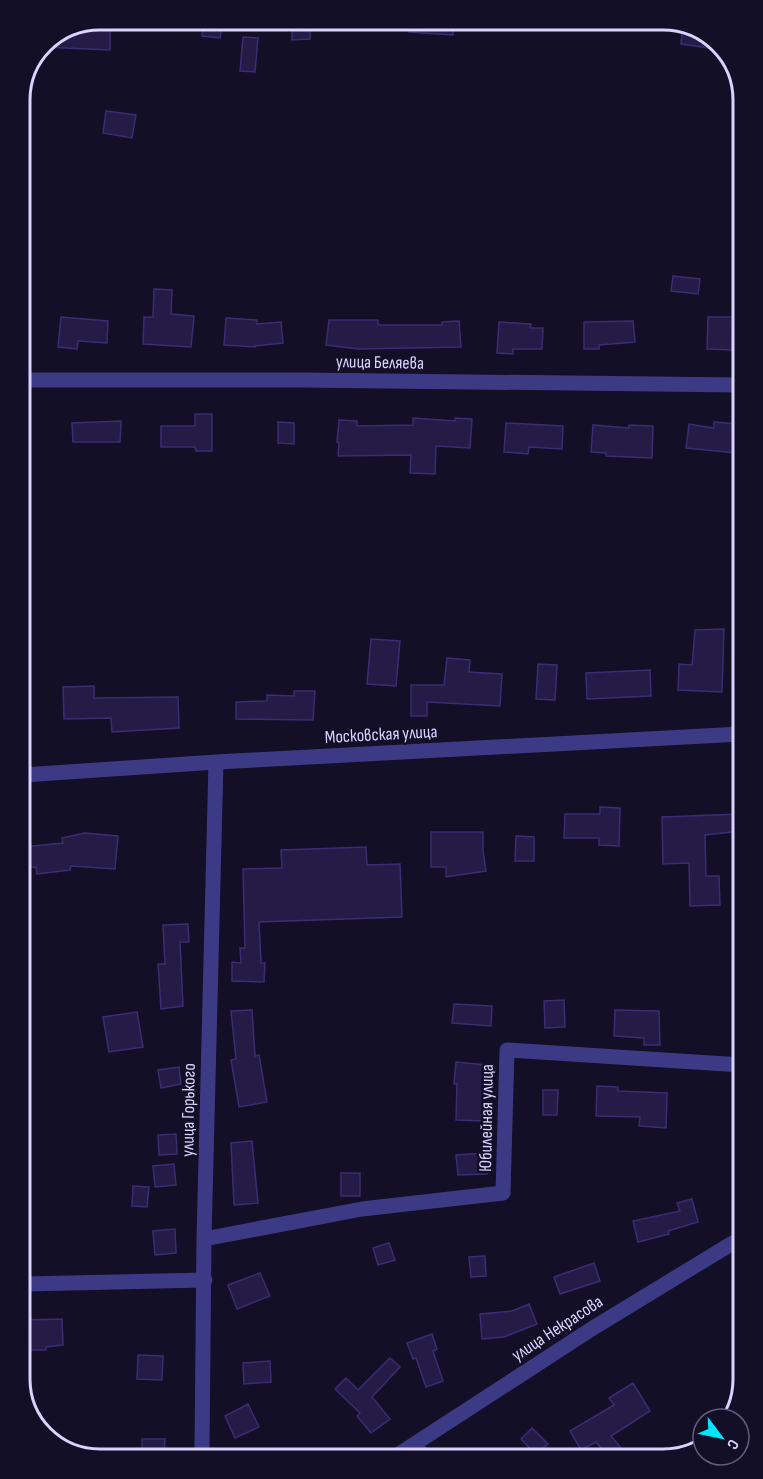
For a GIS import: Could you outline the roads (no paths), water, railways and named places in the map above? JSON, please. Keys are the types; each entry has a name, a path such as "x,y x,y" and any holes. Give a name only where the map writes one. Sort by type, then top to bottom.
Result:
{"street":[{"name":"улица Беляева","path":"30,380 302,380 733,385"},
{"name":"Московская улица","path":"30,775 216,762 733,734"},
{"name":"улица Горького","path":"202,1449 204,1239 216,762"},
{"name":"Юбилейная улица","path":"204,1239 363,1209 503,1193 507,1050 733,1064"},
{"name":"улица Некрасова","path":"420,1449 593,1328 733,1243"},
{"path":"30,1284 204,1280"}]}
